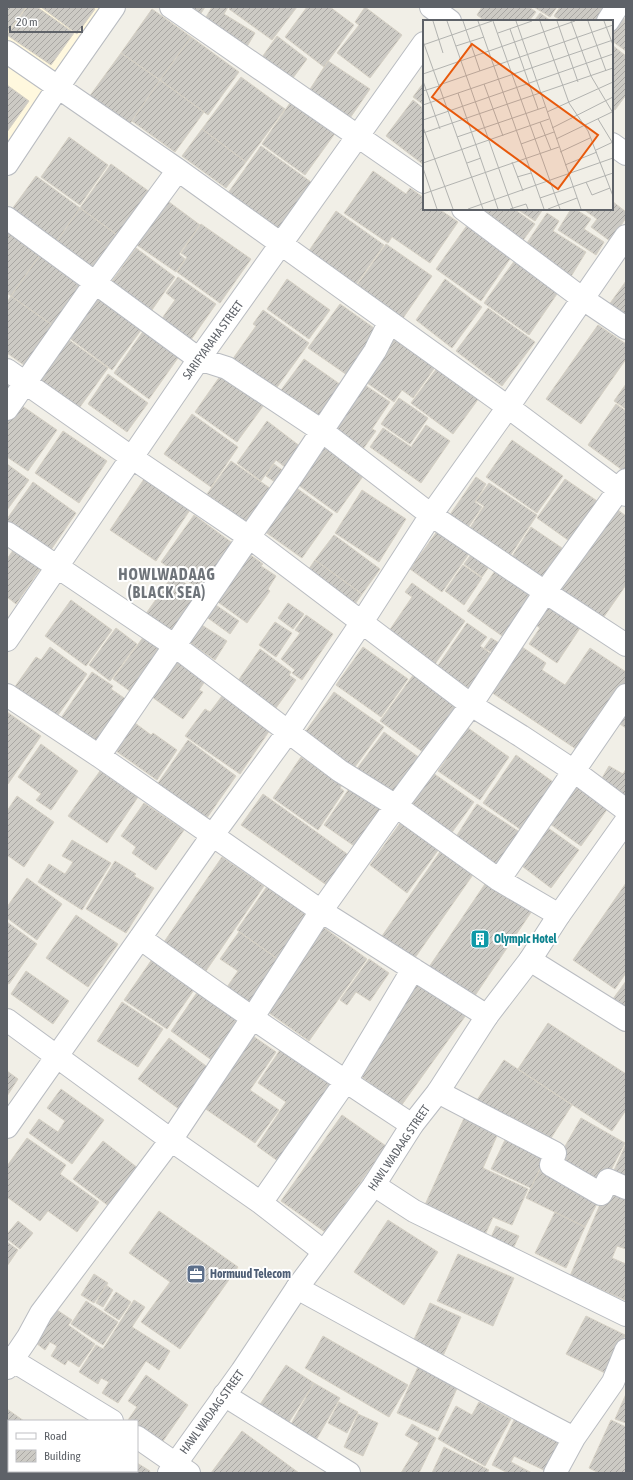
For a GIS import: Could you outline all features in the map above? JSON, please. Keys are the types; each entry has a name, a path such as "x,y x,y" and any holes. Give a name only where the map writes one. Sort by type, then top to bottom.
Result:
{"street":[{"path":"7,164 58,87 114,7"},
{"path":"172,7 423,181"},
{"path":"609,20 617,7"},
{"name":"SARIFYARAHA STREET","path":"7,640 58,568 131,457 199,359 423,43"},
{"path":"7,52 178,170 389,323 624,488 545,592 472,705 396,806 321,911 171,1140 41,1313 28,1337 9,1362 110,1420"},
{"path":"613,145 626,154"},
{"path":"7,409 178,170"},
{"path":"469,211 583,299 626,328"},
{"path":"7,218 199,359 227,368 322,431 431,514 626,645"},
{"path":"7,1127 212,836 288,732 362,622 431,514 508,407 626,236"},
{"path":"99,756 322,431 375,351 389,323"},
{"path":"7,370 249,537 472,705 574,771 626,810"},
{"path":"7,533 175,646 340,771 396,806 498,880 559,916"},
{"path":"7,695 99,756 321,911 487,1016"},
{"path":"498,880 626,695"},
{"name":"HAWL WADAAG STREET","path":"178,1470 224,1395 242,1371 297,1288 323,1251 374,1185 412,1125 438,1092 487,1016 530,960 626,821"},
{"path":"140,938 218,994 346,1082 412,1125"},
{"path":"530,960 626,1020"},
{"path":"261,1204 346,1082 413,969"},
{"path":"7,1020 261,1204 323,1251"},
{"path":"438,1092 555,1153 551,1164 601,1194 608,1180 626,1188"},
{"path":"374,1185 414,1211 626,1315"},
{"path":"297,1288 422,1355 463,1380 574,1438"},
{"path":"555,1473 574,1438 613,1382 626,1350"},
{"path":"224,1395 349,1473"},
{"path":"138,1438 178,1470"}],"shaded area":[{"path":"7,7 101,7 7,145"}],"building":[{"path":"7,7 26,7 7,33"},
{"path":"27,7 37,7 74,33 51,65 7,35"},
{"path":"41,7 92,7 95,9 77,34"},
{"path":"182,7 205,7 198,18"},
{"path":"212,7 228,7 224,14 255,33 245,50 202,24"},
{"path":"231,7 297,7 272,40 229,9"},
{"path":"307,7 330,7 354,25 324,67 285,37"},
{"path":"365,7 402,35 370,78 337,53 359,25 355,22"},
{"path":"482,7 529,7 536,12 530,20 484,20 477,15"},
{"path":"534,7 557,7 550,17"},
{"path":"560,7 603,7 611,13 607,20 560,20 554,16"},
{"path":"152,9 191,37 160,80 121,53"},
{"path":"540,13 550,20 535,20"},
{"path":"621,16 626,20 626,51 613,42 613,28"},
{"path":"277,36 307,59 290,82 260,60"},
{"path":"191,37 239,72 208,115 160,80"},
{"path":"613,46 626,56 626,95 615,110 613,109"},
{"path":"121,53 160,80 129,125 89,97"},
{"path":"328,61 370,89 348,121 307,94"},
{"path":"241,77 285,109 246,162 202,129"},
{"path":"160,80 204,112 175,152 132,121"},
{"path":"423,83 423,104 413,97"},
{"path":"7,85 29,101 7,132"},
{"path":"292,100 336,132 305,175 262,144"},
{"path":"413,100 423,108 423,164 386,136"},
{"path":"202,129 246,162 226,188 182,156"},
{"path":"69,137 108,165 80,205 41,177"},
{"path":"261,146 311,182 278,229 228,193"},
{"path":"111,164 154,195 123,239 80,208"},
{"path":"373,171 406,194 410,188 423,197 423,210 440,210 458,222 430,263 392,237 388,243 344,213"},
{"path":"36,176 80,208 52,248 7,216"},
{"path":"165,199 200,225 179,254 185,259 176,272 134,243"},
{"path":"613,202 626,212 626,218 610,241 591,227 597,219 584,210 613,210"},
{"path":"80,208 123,239 95,279 52,248"},
{"path":"484,210 515,210 535,224 521,243 481,215"},
{"path":"518,210 542,210 535,221"},
{"path":"570,210 577,210 591,219 584,229 604,242 596,255 558,230"},
{"path":"336,211 384,245 353,289 306,255"},
{"path":"547,213 559,221 553,231 586,252 570,278 523,249"},
{"path":"201,224 251,259 220,303 177,272 187,257 181,253"},
{"path":"468,224 512,256 481,301 436,269"},
{"path":"7,227 42,252 11,296 7,293"},
{"path":"386,244 432,276 401,321 355,288"},
{"path":"136,248 175,277 147,317 107,288"},
{"path":"42,252 86,284 55,327 11,296"},
{"path":"515,260 559,291 529,335 484,303"},
{"path":"178,277 216,304 188,344 158,324 175,300 166,293"},
{"path":"287,279 330,310 309,339 267,309"},
{"path":"445,279 482,307 452,348 416,320"},
{"path":"626,281 626,323 606,309"},
{"path":"99,294 144,326 112,370 68,337"},
{"path":"11,296 55,327 27,367 7,353 7,302"},
{"path":"340,304 381,333 350,377 308,348"},
{"path":"488,308 535,342 502,386 456,351"},
{"path":"263,310 309,343 275,390 232,360 256,326 253,324"},
{"path":"598,325 626,344 626,359 581,424 546,399"},
{"path":"144,330 180,355 149,399 114,373"},
{"path":"394,336 436,366 413,398 402,390 394,402 363,380"},
{"path":"65,337 108,368 77,411 34,380"},
{"path":"304,359 344,387 316,426 276,397"},
{"path":"437,368 479,398 453,434 411,403"},
{"path":"223,372 266,402 237,442 195,412"},
{"path":"108,374 148,403 127,432 88,404"},
{"path":"359,381 390,402 372,429 376,431 363,449 329,424"},
{"path":"626,384 626,409 614,401"},
{"path":"399,398 428,418 410,444 381,424"},
{"path":"18,403 57,430 28,471 7,457 7,418"},
{"path":"616,404 626,411 625,472 588,445"},
{"path":"192,414 238,447 211,487 164,454"},
{"path":"267,421 305,450 290,471 276,460 261,481 237,463"},
{"path":"426,425 450,441 421,483 370,447 383,428 411,447"},
{"path":"63,431 107,461 79,503 35,473"},
{"path":"512,440 563,476 537,513 486,477"},
{"path":"323,441 366,472 337,513 294,482"},
{"path":"231,461 277,493 256,522 249,517 246,522 207,494"},
{"path":"7,464 29,480 7,510"},
{"path":"274,464 289,475 281,486 266,476"},
{"path":"476,477 486,484 475,502 482,507 465,532 447,519"},
{"path":"144,479 190,510 156,561 110,530"},
{"path":"565,479 603,505 575,545 537,518"},
{"path":"33,482 76,513 48,554 7,525 7,519"},
{"path":"489,483 537,515 508,559 468,531 484,506 476,501"},
{"path":"295,487 333,514 302,558 264,531"},
{"path":"362,490 406,519 379,562 335,533"},
{"path":"614,507 626,516 626,585 601,621 556,590"},
{"path":"194,515 235,545 202,591 161,562"},
{"path":"441,526 473,548 442,592 410,569"},
{"path":"531,527 562,548 540,582 509,561"},
{"path":"334,535 380,569 362,594 315,560"},
{"path":"16,546 43,565 16,604 7,597 7,559"},
{"path":"475,549 493,561 482,577 464,564"},
{"path":"249,554 263,564 261,566 276,576 268,589 270,591 247,623 211,597"},
{"path":"315,560 362,594 351,610 304,576"},
{"path":"463,565 482,578 464,605 445,591"},
{"path":"497,568 535,594 505,638 467,611"},
{"path":"173,575 202,595 173,635 145,615"},
{"path":"412,583 465,621 435,664 389,631 412,597 405,592"},
{"path":"547,597 584,622 557,663 529,644 540,628 530,621"},
{"path":"71,600 112,630 86,666 45,636"},
{"path":"210,601 239,621 230,634 201,613"},
{"path":"288,603 304,614 293,629 278,618"},
{"path":"306,615 333,634 302,680 292,673 295,670 281,659 300,633 295,630"},
{"path":"197,622 227,641 215,660 186,640"},
{"path":"275,622 292,633 276,657 259,645"},
{"path":"467,623 487,637 480,646 497,658 474,692 437,667"},
{"path":"116,628 137,644 110,681 89,665"},
{"path":"144,636 165,651 134,694 113,679"},
{"path":"491,638 504,646 498,656 484,648"},
{"path":"519,645 546,663 542,670 565,685 590,648 626,672 626,691 610,715 602,709 576,749 488,690"},
{"path":"50,647 87,674 56,718 14,688 36,657 41,660"},
{"path":"363,647 408,679 381,717 336,685"},
{"path":"260,649 291,672 289,675 296,680 271,715 233,688"},
{"path":"180,657 208,677 199,690 203,692 183,719 152,697"},
{"path":"92,672 113,686 111,689 130,702 100,745 61,718"},
{"path":"414,674 460,708 427,755 380,721"},
{"path":"334,692 384,727 352,771 303,735"},
{"path":"222,696 270,730 240,774 185,736 205,709 210,712"},
{"path":"626,705 626,728 615,721"},
{"path":"7,712 41,736 8,784 7,783"},
{"path":"135,723 151,735 153,733 177,750 157,780 116,751"},
{"path":"468,728 509,757 480,800 438,771"},
{"path":"384,732 424,761 394,803 353,774"},
{"path":"188,740 236,776 204,822 156,786"},
{"path":"41,744 78,771 51,810 36,800 41,794 18,777"},
{"path":"516,755 560,787 527,834 483,803"},
{"path":"301,757 324,773 345,780 340,788 344,791 318,830 273,798"},
{"path":"609,766 623,774 626,769 626,802 598,785"},
{"path":"100,771 138,797 107,843 68,816"},
{"path":"433,773 474,802 450,835 410,807"},
{"path":"575,774 613,801 581,846 543,819"},
{"path":"353,783 389,809 360,850 324,825"},
{"path":"263,794 350,856 328,886 241,825"},
{"path":"17,796 54,822 24,867 7,855 7,811"},
{"path":"144,803 184,830 156,870 132,853 136,847 121,836"},
{"path":"477,804 521,833 496,872 452,843"},
{"path":"401,822 439,849 407,893 370,865"},
{"path":"541,823 579,850 551,888 514,860"},
{"path":"72,840 111,863 82,910 38,882 49,864 65,874 73,862 62,856"},
{"path":"444,846 477,869 412,962 380,939"},
{"path":"222,857 264,886 206,971 164,942"},
{"path":"115,861 136,874 134,876 154,888 126,933 86,909"},
{"path":"27,878 62,904 37,940 7,918 7,907"},
{"name":"Olympic Hotel","path":"489,878 534,908 472,1000 427,970"},
{"path":"626,883 626,973 615,989 573,960"},
{"path":"268,885 310,915 279,960 237,930"},
{"path":"76,915 118,944 88,987 46,958"},
{"path":"7,922 37,944 9,984 7,983"},
{"path":"323,927 367,959 309,1041 265,1010"},
{"path":"239,932 281,961 249,1007 225,990 238,971 220,959"},
{"path":"155,955 198,984 167,1029 124,1000"},
{"path":"369,959 389,973 370,1001 356,992 347,1005 340,1000"},
{"path":"26,971 69,1001 53,1024 11,994"},
{"path":"422,977 469,1011 401,1106 355,1072"},
{"path":"626,981 626,1014 610,1003"},
{"path":"198,991 240,1021 213,1061 171,1031"},
{"path":"122,1002 163,1029 138,1067 97,1041"},
{"path":"548,1023 626,1074 626,1110 612,1131 518,1069"},
{"path":"247,1032 276,1052 250,1090 279,1110 255,1143 197,1103"},
{"path":"169,1038 214,1072 183,1112 138,1079"},
{"path":"284,1044 338,1081 282,1164 257,1146 286,1102 258,1083"},
{"path":"504,1060 572,1105 546,1146 477,1100"},
{"path":"7,1071 18,1079 7,1096"},
{"path":"61,1089 104,1120 72,1164 29,1133 39,1119 58,1132 65,1121 47,1108"},
{"path":"342,1115 386,1146 325,1232 281,1201"},
{"path":"465,1116 499,1131 483,1168 528,1189 512,1225 493,1217 485,1235 424,1207"},
{"path":"581,1118 625,1143 601,1189 555,1164"},
{"path":"27,1138 66,1165 60,1174 99,1202 77,1232 48,1211 40,1221 7,1197 7,1166"},
{"path":"505,1140 545,1159 531,1188 491,1169"},
{"path":"103,1141 143,1172 114,1210 73,1179"},
{"path":"626,1144 626,1186 610,1179"},
{"path":"543,1162 601,1196 585,1227 526,1198"},
{"path":"609,1183 626,1191 626,1249 617,1246 612,1258 626,1264 625,1300 570,1276"},
{"name":"Hormuud Telecom","path":"159,1211 238,1267 180,1349 141,1322 170,1282 129,1253"},
{"path":"555,1212 585,1227 566,1268 535,1253"},
{"path":"388,1220 438,1252 404,1305 354,1272"},
{"path":"18,1221 33,1233 20,1249 7,1239 7,1234"},
{"path":"496,1226 519,1236 511,1253 489,1242"},
{"path":"7,1242 18,1250 7,1266"},
{"path":"458,1254 514,1278 493,1326 437,1301"},
{"path":"94,1274 108,1283 94,1303 81,1295"},
{"path":"106,1285 113,1290 103,1307 96,1303"},
{"path":"116,1292 131,1302 119,1320 104,1310"},
{"path":"134,1300 145,1307 132,1327 170,1351 159,1370 146,1361 118,1403 102,1393 109,1382 101,1378 98,1384 79,1372 96,1345 103,1349"},
{"path":"86,1301 118,1322 103,1345 71,1324"},
{"path":"430,1303 461,1317 442,1358 412,1344"},
{"path":"57,1310 72,1320 68,1325 95,1344 79,1367 68,1360 65,1365 51,1356 57,1346 50,1342 45,1350 36,1343"},
{"path":"586,1316 625,1335 609,1375 566,1354"},
{"path":"323,1336 408,1385 389,1417 305,1368"},
{"path":"286,1365 314,1383 287,1425 259,1406"},
{"path":"418,1367 458,1386 438,1431 397,1413"},
{"path":"146,1375 188,1405 161,1444 138,1428 138,1420 128,1420 137,1407 128,1401"},
{"path":"314,1383 340,1398 316,1440 290,1426"},
{"path":"626,1394 626,1423 615,1419"},
{"path":"339,1402 358,1412 347,1433 328,1423"},
{"path":"479,1402 511,1419 485,1466 438,1439 456,1406 472,1415"},
{"path":"7,1409 23,1420 8,1420 8,1472"},
{"path":"358,1414 378,1423 363,1456 344,1447"},
{"path":"515,1418 561,1441 546,1471 514,1456 511,1462 532,1473 508,1473 492,1465"},
{"path":"611,1420 626,1427 626,1473 599,1473 589,1468"},
{"path":"412,1424 436,1438 419,1473 401,1473 419,1443 405,1435"},
{"path":"242,1431 299,1473 211,1473"},
{"path":"444,1447 489,1470 487,1473 432,1473"},
{"path":"138,1464 150,1471 149,1473 96,1472 138,1472"},
{"path":"8,1472 24,1472 24,1473"},
{"path":"28,1472 90,1472 90,1473"}],"place":[{"name":"Olympic Hotel","path":"480,939"},
{"name":"Hormuud Telecom","path":"196,1274"}],"district":[{"name":"HOWLWADAAG (BLACK SEA)","path":"167,583"}]}
